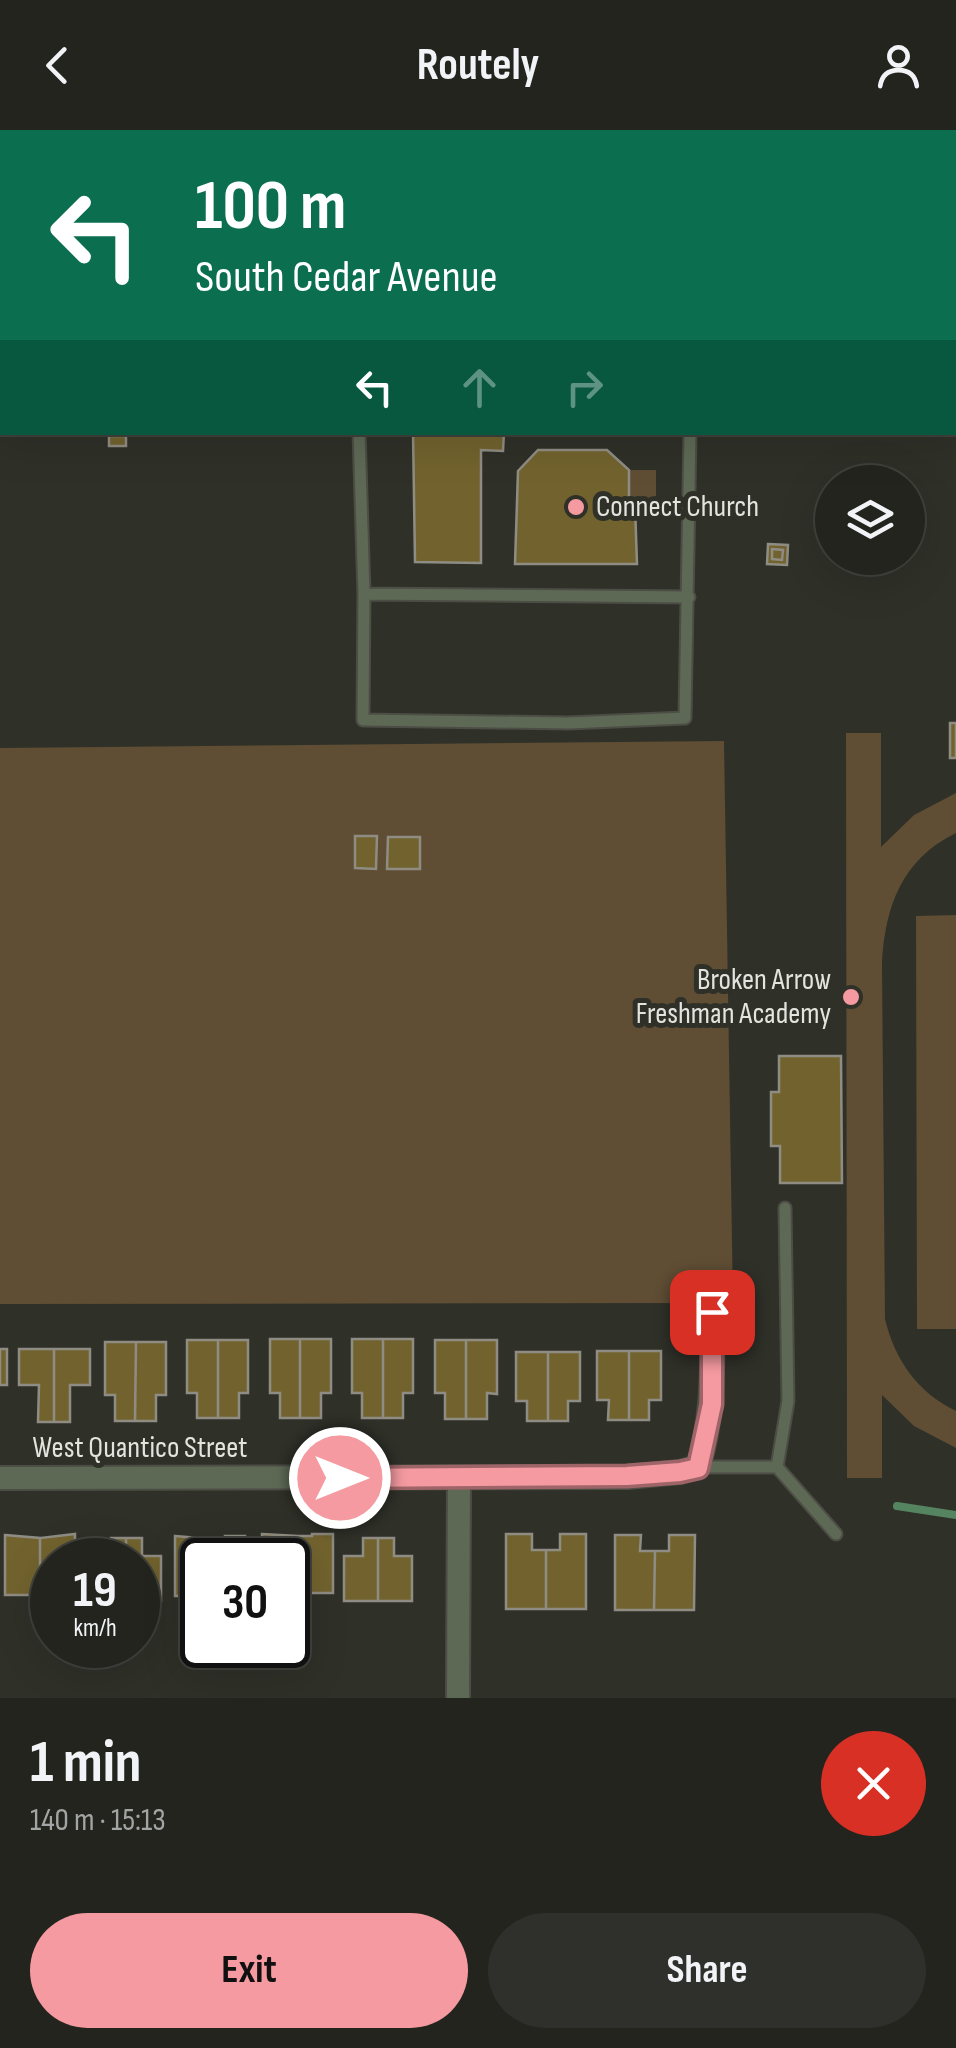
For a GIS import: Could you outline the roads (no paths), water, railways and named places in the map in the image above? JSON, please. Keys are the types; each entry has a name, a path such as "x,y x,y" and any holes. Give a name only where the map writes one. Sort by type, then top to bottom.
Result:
{"street":[{"path":"698,1468 712,1404 712,1312"},
{"name":"West Quantico Street","path":"0,1478 627,1476 698,1468"},
{"path":"458,1478 458,1698"}],"lane":[{"path":"359,435 363,720 568,722 684,718 690,435"},
{"path":"364,594 689,596"},
{"path":"777,1467 788,1401 784,1208"},
{"path":"698,1468 777,1467 836,1534"}],"waterway":[{"path":"897,1506 956,1515"}],"place":[{"name":"Connect Church","path":"576,507"},
{"name":"Broken Arrow Freshman Academy","path":"851,997"}]}
